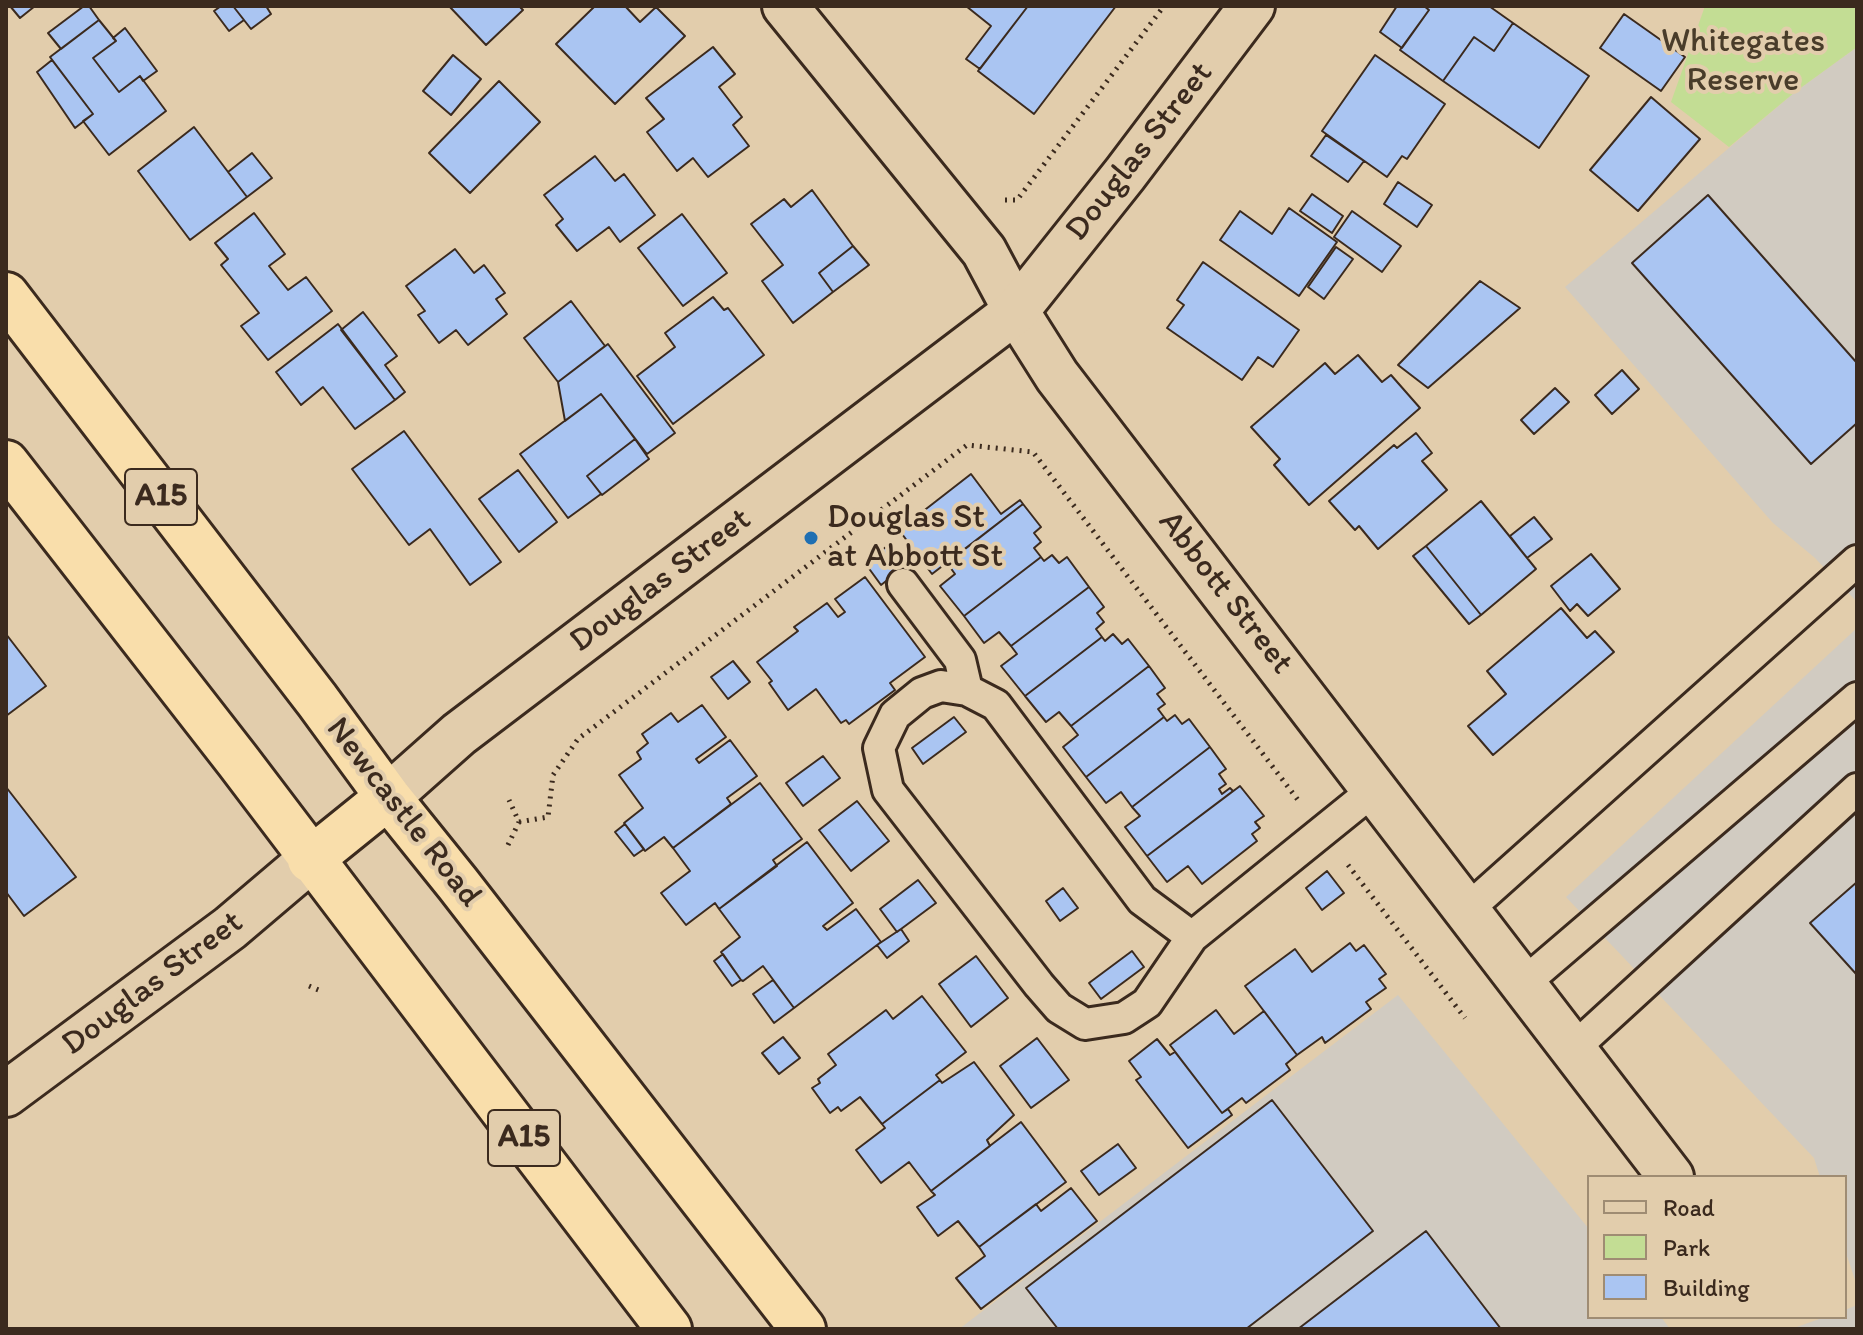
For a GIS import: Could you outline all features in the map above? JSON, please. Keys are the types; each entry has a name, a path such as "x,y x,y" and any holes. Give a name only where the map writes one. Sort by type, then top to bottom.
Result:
{"highway":[{"name":"Newcastle Road","path":"6,295 388,797 803,1329"},
{"name":"A15","path":"6,463 238,761 310,860 669,1329"},
{"name":"Douglas Street","path":"310,860 388,797"}],"street":[{"name":"Abbott Street","path":"785,6 984,251 1016,311 1057,376 1669,1175"},
{"name":"Douglas Street","path":"388,797 459,734 1016,311 1252,6"},
{"name":"Douglas Street","path":"6,1094 241,920 310,860"}],"lane":[{"path":"1468,909 1857,561"},
{"path":"903,584 960,660 967,690"},
{"path":"1192,937 1142,900 996,705 967,690 941,686 922,693 895,715 879,748 888,790 1059,1008 1085,1024 1124,1018 1147,1003 1192,937 1375,789"},
{"path":"1523,984 1857,698"},
{"path":"1573,1049 1857,789"}],"path":[{"path":"1001,200 1017,200 1164,6"},
{"path":"519,822 548,817 553,775 578,739 967,445 1033,452 1465,1018"},
{"path":"509,800 519,822"},
{"path":"508,845 519,822"},
{"path":"309,986 321,991"}],"shaded area":[{"path":"1857,47 1857,602 1815,558 1773,523 1565,287 1795,92"},
{"path":"1857,628 1857,1286 1847,1256 1847,1175 1819,1175 1814,1158 1566,897"},
{"path":"1398,995 1587,1227 1587,1319 1662,1319 1670,1329 959,1329"},
{"path":"1857,1305 1857,1329 1791,1329 1819,1319 1847,1319 1847,1309"}],"green space":[{"name":"Whitegates Reserve","path":"1705,6 1857,6 1857,47 1795,92 1729,147 1671,102"}],"building":[{"path":"10,6 35,6 20,18"},
{"path":"84,6 89,6 99,20 61,49 48,33"},
{"path":"221,6 233,6 244,20 229,31 214,11"},
{"path":"233,6 266,6 271,14 251,29"},
{"path":"449,6 519,6 523,10 486,45"},
{"path":"595,6 625,6 640,22 656,7 685,36 615,104 556,44"},
{"path":"966,6 1028,6 980,69 966,59 991,26"},
{"path":"1028,6 1116,6 1034,114 978,71"},
{"path":"1397,6 1424,6 1429,10 1402,48 1380,32"},
{"path":"1424,6 1489,6 1513,23 1494,51 1474,37 1443,81 1400,50 1429,10"},
{"path":"1624,14 1685,57 1661,91 1600,48"},
{"path":"99,20 116,41 93,58 119,92 140,76 166,111 109,155 83,121 93,114 50,57"},
{"path":"1513,23 1589,76 1539,148 1443,81 1474,37 1494,51"},
{"path":"125,28 157,71 143,81 140,76 119,92 93,58 116,41 113,38"},
{"path":"713,47 735,74 719,87 742,117 733,125 749,146 708,177 693,158 677,171 647,132 664,119 646,98"},
{"path":"453,55 481,79 451,115 423,91"},
{"path":"1375,55 1445,104 1407,159 1402,156 1387,177 1322,131"},
{"path":"52,60 93,114 75,128 37,72"},
{"path":"499,81 540,122 470,193 429,153"},
{"path":"1651,97 1700,139 1638,211 1590,170"},
{"path":"194,127 247,197 190,240 138,171"},
{"path":"1326,135 1364,161 1348,182 1311,156"},
{"path":"252,153 272,178 247,197 228,172"},
{"path":"595,156 615,181 624,174 655,215 620,242 609,227 577,251 556,225 563,219 544,195"},
{"path":"1398,182 1432,205 1417,227 1384,204"},
{"path":"812,190 853,246 819,273 833,292 793,323 762,281 783,265 751,224 784,199 791,207"},
{"path":"1312,194 1343,216 1332,233 1300,211"},
{"path":"1708,195 1857,363 1857,423 1811,464 1632,263"},
{"path":"1289,208 1337,242 1299,296 1220,240 1240,211 1272,234"},
{"path":"1352,211 1401,246 1382,272 1334,237"},
{"path":"254,213 285,254 269,266 288,290 306,277 332,311 268,360 241,326 259,313 221,265 228,259 215,243"},
{"path":"682,214 727,273 683,306 638,248"},
{"path":"853,246 869,265 833,292 819,273"},
{"path":"1336,247 1353,259 1324,299 1308,287"},
{"path":"455,249 474,273 484,265 505,293 496,299 507,314 468,345 456,330 439,343 418,315 425,311 406,286"},
{"path":"1203,262 1299,330 1273,367 1258,357 1242,380 1167,328 1184,305 1177,300"},
{"path":"1480,281 1520,308 1428,388 1398,365"},
{"path":"713,297 724,310 728,308 764,355 673,424 637,376 675,347 665,333"},
{"path":"571,301 605,346 558,382 524,338"},
{"path":"363,312 397,356 385,365 405,392 395,400 341,330"},
{"path":"338,324 395,400 355,429 323,387 301,405 276,372"},
{"path":"608,344 675,433 647,454 601,394 565,421 558,382"},
{"path":"1358,355 1382,382 1391,375 1420,408 1309,505 1274,465 1280,459 1251,427 1325,363 1335,374"},
{"path":"1622,370 1639,389 1612,414 1595,395"},
{"path":"1555,388 1569,402 1534,434 1521,420"},
{"path":"601,394 635,439 587,476 601,494 568,518 520,454"},
{"path":"404,431 501,562 470,585 430,529 409,545 352,469"},
{"path":"1416,433 1432,453 1422,461 1447,490 1378,549 1359,526 1355,530 1329,501 1394,445 1397,448"},
{"path":"635,439 649,459 602,495 587,476"},
{"path":"518,470 557,522 519,552 479,499"},
{"path":"971,474 1001,514 1020,500 1023,504 932,574 899,530"},
{"path":"1481,501 1536,569 1481,615 1426,546"},
{"path":"1023,504 1041,527 1034,533 1041,542 1034,548 1041,557 964,616 940,586 955,574 947,563"},
{"path":"1534,517 1552,539 1527,558 1510,536"},
{"path":"1426,546 1481,615 1469,624 1413,556"},
{"path":"886,547 903,568 881,585 865,563"},
{"path":"1591,554 1620,589 1588,616 1577,604 1570,611 1551,586"},
{"path":"1052,555 1059,563 1067,557 1089,587 1011,646 999,632 984,643 964,616 1041,557 1044,561"},
{"path":"865,577 925,657 890,683 895,690 849,724 846,720 841,723 816,689 788,710 757,662 798,631 794,627 827,603 838,617 845,612 835,599"},
{"path":"1089,587 1104,607 1097,613 1104,622 1096,629 1102,637 1025,696 1001,666 1017,654 1011,646"},
{"path":"1561,608 1587,638 1595,631 1614,652 1493,755 1468,726 1506,694 1487,671"},
{"path":"6,634 46,686 6,716"},
{"path":"1113,634 1122,644 1128,639 1149,666 1071,726 1059,712 1046,722 1025,696 1102,637 1105,641"},
{"path":"733,661 750,682 728,699 711,677"},
{"path":"1149,666 1165,688 1157,694 1165,704 1158,709 1164,717 1086,777 1063,747 1078,735 1071,726"},
{"path":"702,705 726,737 696,759 699,763 730,740 757,776 727,798 731,804 673,848 664,837 645,851 624,823 643,808 619,775 641,759 637,752 648,743 642,734 671,713 678,722"},
{"path":"1175,715 1182,724 1189,719 1210,747 1132,807 1121,792 1106,803 1086,777 1164,717 1167,721"},
{"path":"954,717 966,732 923,764 912,748"},
{"path":"1210,747 1226,769 1219,774 1226,784 1219,789 1222,794 1230,788 1233,791 1147,856 1125,827 1140,816 1132,807"},
{"path":"823,756 840,778 803,806 786,783"},
{"path":"760,783 802,839 773,860 777,866 719,909 715,903 686,925 661,893 690,871 673,848"},
{"path":"1240,786 1264,816 1255,822 1260,828 1252,834 1257,841 1202,884 1188,866 1167,882 1147,856"},
{"path":"6,787 76,877 24,916 6,892"},
{"path":"857,801 889,841 851,871 819,830"},
{"path":"625,824 644,849 634,856 615,832"},
{"path":"807,842 853,903 823,926 827,930 856,909 881,942 794,1008 763,966 741,980 721,952 740,937 719,909"},
{"path":"1327,871 1344,893 1322,910 1306,888"},
{"path":"918,880 936,903 897,932 880,909"},
{"path":"1857,882 1857,975 1810,923"},
{"path":"1063,888 1078,908 1060,921 1046,901"},
{"path":"901,929 909,941 887,958 877,945"},
{"path":"1350,943 1356,951 1364,945 1386,974 1379,979 1386,988 1366,1002 1371,1009 1325,1043 1322,1037 1297,1055 1245,986 1295,949 1312,972"},
{"path":"1132,951 1144,967 1101,999 1089,983"},
{"path":"723,954 741,980 732,986 714,961"},
{"path":"976,956 1008,998 971,1027 939,984"},
{"path":"773,980 794,1008 774,1023 753,994"},
{"path":"922,996 966,1052 936,1075 940,1080 882,1124 860,1097 841,1111 838,1107 830,1113 812,1088 836,1065 828,1054 886,1010 893,1019"},
{"path":"1216,1010 1234,1034 1264,1011 1297,1055 1286,1064 1290,1070 1246,1103 1242,1098 1222,1113 1170,1045"},
{"path":"783,1037 800,1058 779,1074 762,1053"},
{"path":"1037,1038 1069,1080 1031,1108 1000,1066"},
{"path":"1157,1039 1170,1055 1175,1052 1222,1113 1228,1109 1232,1115 1188,1148 1136,1080 1141,1077 1129,1061"},
{"path":"974,1062 1014,1115 987,1140 990,1146 931,1191 909,1162 881,1183 856,1150 885,1128 882,1124 940,1080 942,1083"},
{"path":"1272,1100 1373,1231 1246,1329 1058,1329 1026,1288"},
{"path":"1021,1122 1066,1182 979,1247 958,1221 938,1236 917,1207 935,1195 931,1191"},
{"path":"1118,1144 1136,1168 1099,1195 1081,1171"},
{"path":"1071,1188 1097,1221 981,1309 956,1278 985,1256 979,1247 1036,1204 1041,1211"},
{"path":"1426,1231 1501,1329 1298,1329"}],"place":[{"name":"Douglas St at Abbott St","path":"811,538"}]}
